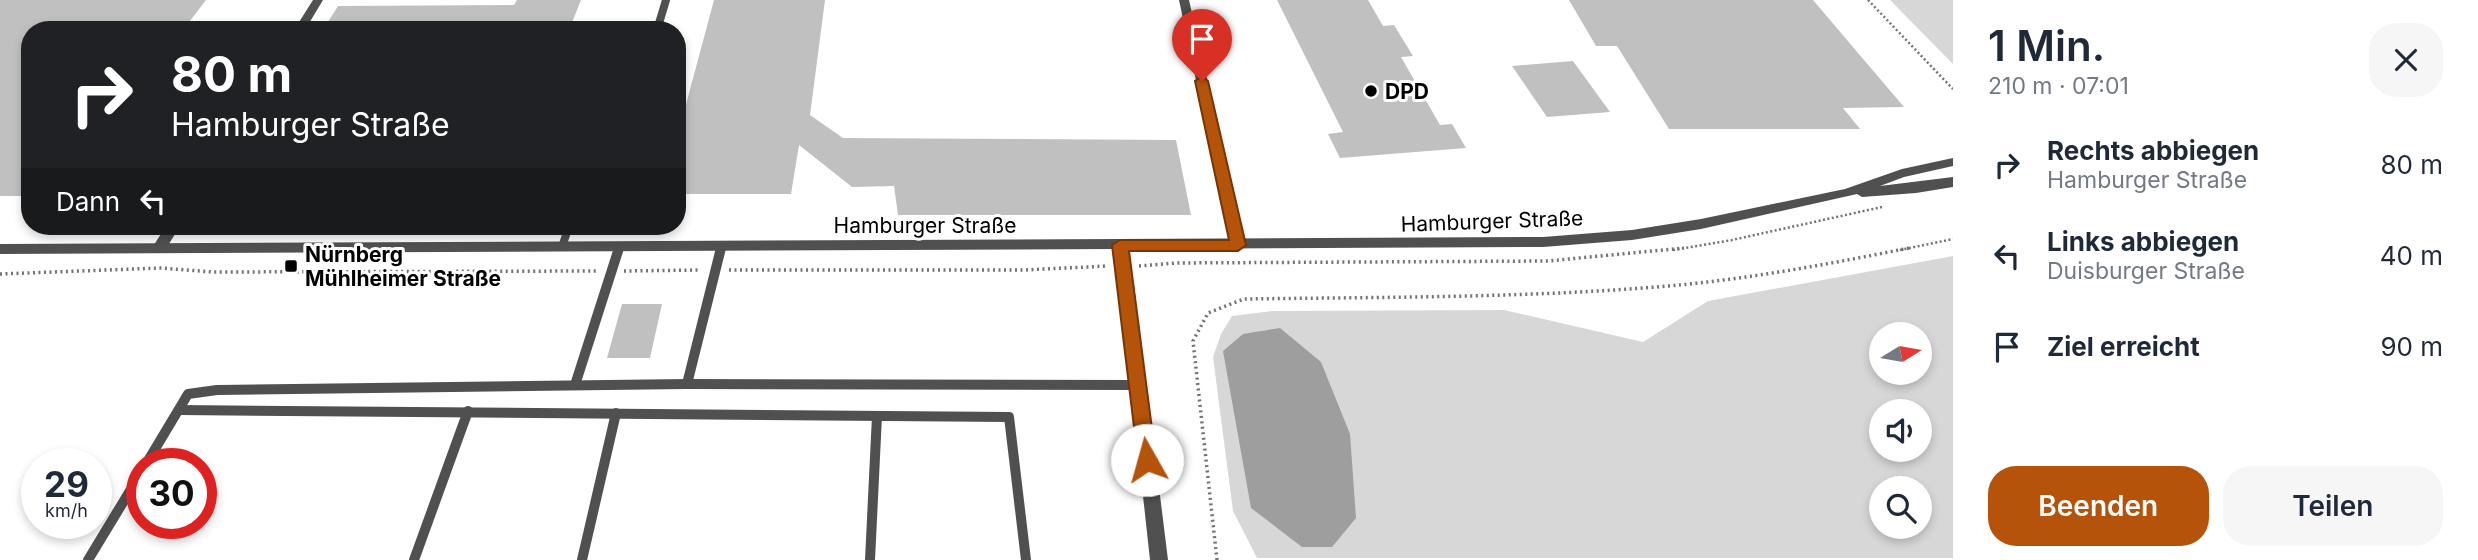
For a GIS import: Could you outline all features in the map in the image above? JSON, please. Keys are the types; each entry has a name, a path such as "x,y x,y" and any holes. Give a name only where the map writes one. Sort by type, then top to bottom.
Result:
{"street":[{"path":"305,21 318,0"},
{"path":"1184,0 1238,245"},
{"name":"Hamburger Straße","path":"0,248 1507,244 1592,239 1701,225 1847,193 1902,173 1953,162"},
{"name":"Hamburger Straße","path":"1847,193 1916,188 1953,182"},
{"path":"159,248 167,235"},
{"path":"1120,245 1159,560"}],"lane":[{"path":"660,21 666,0"},
{"path":"562,247 566,235"},
{"path":"687,384 711,275 721,246"},
{"path":"575,385 620,247"},
{"path":"156,448 188,394 218,390 687,384 1138,385"},
{"path":"179,410 1009,417 1026,560"},
{"path":"414,560 467,411"},
{"path":"583,560 616,413"},
{"path":"870,560 877,416"},
{"path":"88,560 126,497"}],"path":[{"path":"1868,0 1953,89"},
{"path":"1217,560 1193,341 1208,313 1244,299 1572,292 1671,286 1818,267 1953,239"}],"shaded area":[{"path":"1890,0 1953,0 1953,64"},
{"path":"1953,256 1953,558 1257,558 1233,511 1213,357 1221,334 1232,316 1272,311 1504,310 1643,342 1708,301"},
{"path":"1280,328 1321,362 1350,434 1356,518 1332,547 1302,547 1251,508 1223,351 1243,334"}],"building":[{"path":"0,0 206,0 190,21 21,21 21,196 0,196"},
{"path":"517,0 581,0 573,21 329,21 338,6 514,5"},
{"path":"714,0 825,0 810,115 843,138 1176,140 1191,215 898,215 894,186 852,187 799,145 791,194 686,194 686,104"},
{"name":"DPD","path":"1277,0 1368,0 1383,26 1394,25 1413,56 1401,57 1440,125 1452,124 1466,148 1340,158 1328,134 1343,132"},
{"path":"1569,0 1813,0 1904,107 1843,108 1860,129 1669,129 1617,46 1596,46"},
{"path":"1573,61 1610,112 1547,117 1512,66"},
{"path":"622,304 662,304 650,358 607,358"}],"place":[{"name":"DPD","path":"1371,91"},
{"name":"Nürnberg Mühlheimer Straße","path":"291,266"}],"route":[{"path":"1147,460 1120,245 1238,245 1202,81"}]}
